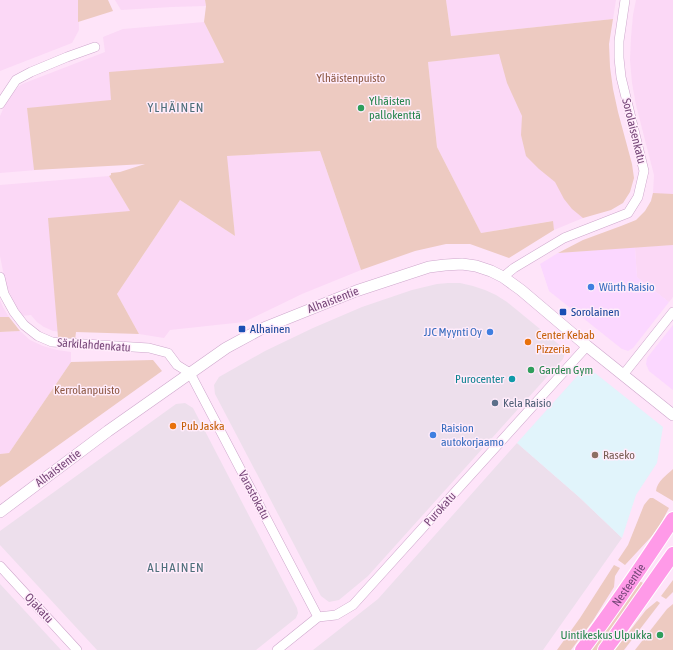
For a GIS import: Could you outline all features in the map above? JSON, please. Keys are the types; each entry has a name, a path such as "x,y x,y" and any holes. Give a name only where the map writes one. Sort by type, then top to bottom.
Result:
{"main road":[{"name":"Nesteentie","path":"582,650 645,562 673,519"},
{"name":"Nesteentie","path":"605,650 673,554"}],"street":[{"name":"Sorolaisenkatu","path":"503,278 514,268 564,238 628,213 638,197 644,170 621,77 619,58 619,41 625,0"},
{"path":"0,104 16,80 31,72 95,47"},
{"name":"Alhaistentie","path":"0,512 108,431 226,348 261,329 356,291 429,267 462,264 476,266 491,271 503,278 521,290 587,346 673,415"},
{"name":"Särkilahdenkatu","path":"0,277 4,294 14,312 24,325 38,336 52,342 149,348 168,353 177,364 190,373"},
{"path":"623,375 673,312"},
{"name":"Purokatu","path":"318,617 336,615 353,605 587,346"},
{"name":"Varastokatu","path":"190,373 318,617"},
{"name":"Ojakatu","path":"0,566 77,650"},
{"path":"277,650 318,617"}],"shaded area":[{"path":"0,0 78,0 79,30 72,43 0,71"},
{"path":"115,0 205,0 206,6 121,10"},
{"path":"446,0 616,0 613,19 451,36"},
{"path":"636,0 673,0 673,221 651,201 654,175 636,105 630,60 633,15"},
{"path":"204,22 224,62 159,160 0,173 0,116 8,98 22,84 105,52 103,37 123,29"},
{"path":"499,53 583,218 554,230 552,221 481,233 437,147 428,62"},
{"path":"320,151 361,270 302,294 244,322 170,330 164,338 139,334 117,294 180,200 235,236 226,156"},
{"path":"109,176 137,222 63,332 53,331 44,327 31,315 22,316 6,285 0,256 0,185"},
{"path":"673,245 673,297 669,302 637,277 635,247"},
{"path":"635,247 637,277 669,302 633,348 628,351 622,349 549,291 540,264 558,253"},
{"path":"448,283 460,283 473,286 496,295 507,302 562,347 565,353 563,359 368,576 339,600 329,602 321,596 215,394 214,385 219,377 265,351 313,328 362,307 412,290"},
{"path":"0,300 3,307 9,317 0,317"},
{"path":"673,325 673,390 649,371 646,364 647,358"},
{"path":"20,331 30,340 43,346 71,352 71,362 9,453 0,454 0,332"},
{"name":"Raseko","path":"587,371 595,373 663,427 657,463 636,495 622,538 579,497 517,443 579,374"},
{"path":"185,403 193,408 297,608 298,613 296,618 256,650 97,650 0,545 0,531 176,404"},
{"path":"517,443 579,497 622,538 543,650 313,650 378,599"},
{"path":"0,584 61,650 0,650"}],"green space":[{"path":"78,0 108,0 113,11 78,22"},
{"name":"Ylhäistenpuisto","path":"205,0 446,0 451,36 613,19 609,44 610,67 618,112 632,164 634,178 630,192 623,203 611,210 583,218 572,209 564,199 555,182 526,156 521,135 522,116 507,83 499,54 428,62 437,147 481,233 553,221 554,230 509,258 470,244 446,244 415,251 361,270 320,151 227,156 235,236 180,200 117,294 139,334 76,332 75,340 58,337 48,218 130,211 109,176 111,173 120,172 145,164 34,170 27,108 111,100 109,72 223,63 224,62 204,22 206,6"},
{"path":"653,193 673,194 673,245 558,253 583,240 636,220 645,211 651,201"},
{"path":"0,317 9,317 20,331 0,332"},
{"name":"Kerrolanpuisto","path":"153,360 162,371 0,487 0,454 9,453 71,362"},
{"path":"673,469 673,501 656,491 660,481"},
{"path":"650,498 653,498 669,508 660,525 651,537 625,565 618,560 628,545 644,505"},
{"path":"614,565 620,568 615,576 614,587 592,622 571,650 557,650 580,618"},
{"path":"638,580 643,583 627,609 597,650 589,650"},
{"path":"673,580 673,592 666,599 661,596"},
{"path":"657,601 660,603 624,650 615,650 646,610"},
{"name":"Uintikeskus Ulpukka","path":"673,604 673,650 635,650 667,609"}],"place":[{"name":"Ylhäisten pallokenttä","path":"361,108"},
{"name":"Würth Raisio","path":"591,287"},
{"name":"Sorolainen","path":"563,312"},
{"name":"Alhainen","path":"242,329"},
{"name":"JJC Myynti Oy","path":"490,332"},
{"name":"Center Kebab Pizzeria","path":"528,342"},
{"name":"Garden Gym","path":"531,370"},
{"name":"Purocenter","path":"512,379"},
{"name":"Kela Raisio","path":"495,403"},
{"name":"Pub Jaska","path":"173,426"},
{"name":"Raision autokorjaamo","path":"433,435"},
{"name":"Raseko","path":"595,455"},
{"name":"Uintikeskus Ulpukka","path":"660,635"}],"district":[{"name":"YLHÄINEN","path":"176,107"},
{"name":"ALHAINEN","path":"176,567"}]}
